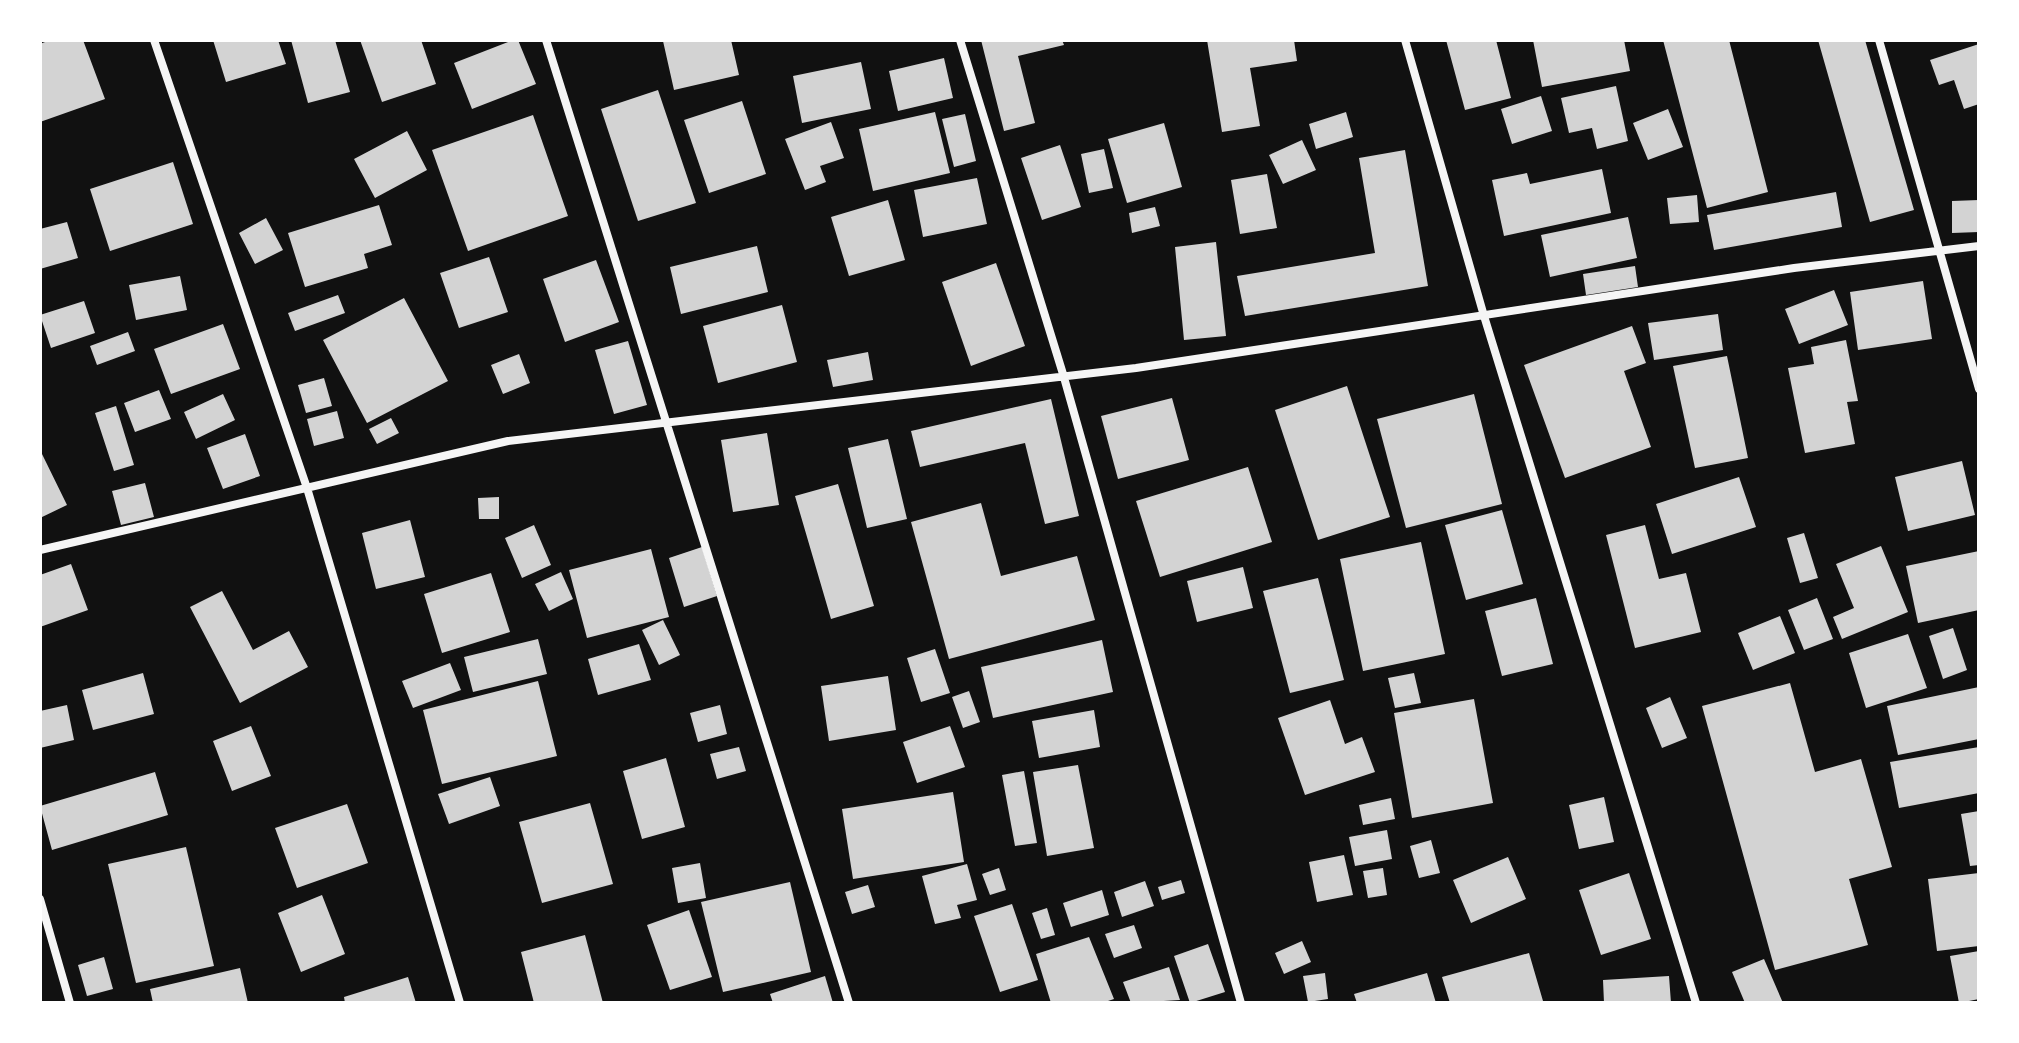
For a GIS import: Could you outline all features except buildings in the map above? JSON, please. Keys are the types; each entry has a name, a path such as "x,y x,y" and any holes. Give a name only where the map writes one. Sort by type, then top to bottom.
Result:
{"street":[{"path":"154,40 307,488 460,1003"},
{"path":"546,40 849,1003"},
{"path":"960,40 1063,374 1241,1003"},
{"path":"1405,40 1484,316 1696,1003"},
{"path":"1879,40 1979,389"},
{"path":"40,550 508,441 1063,374 1136,368 1794,268 1979,246"},
{"path":"40,899 70,1003"}]}
